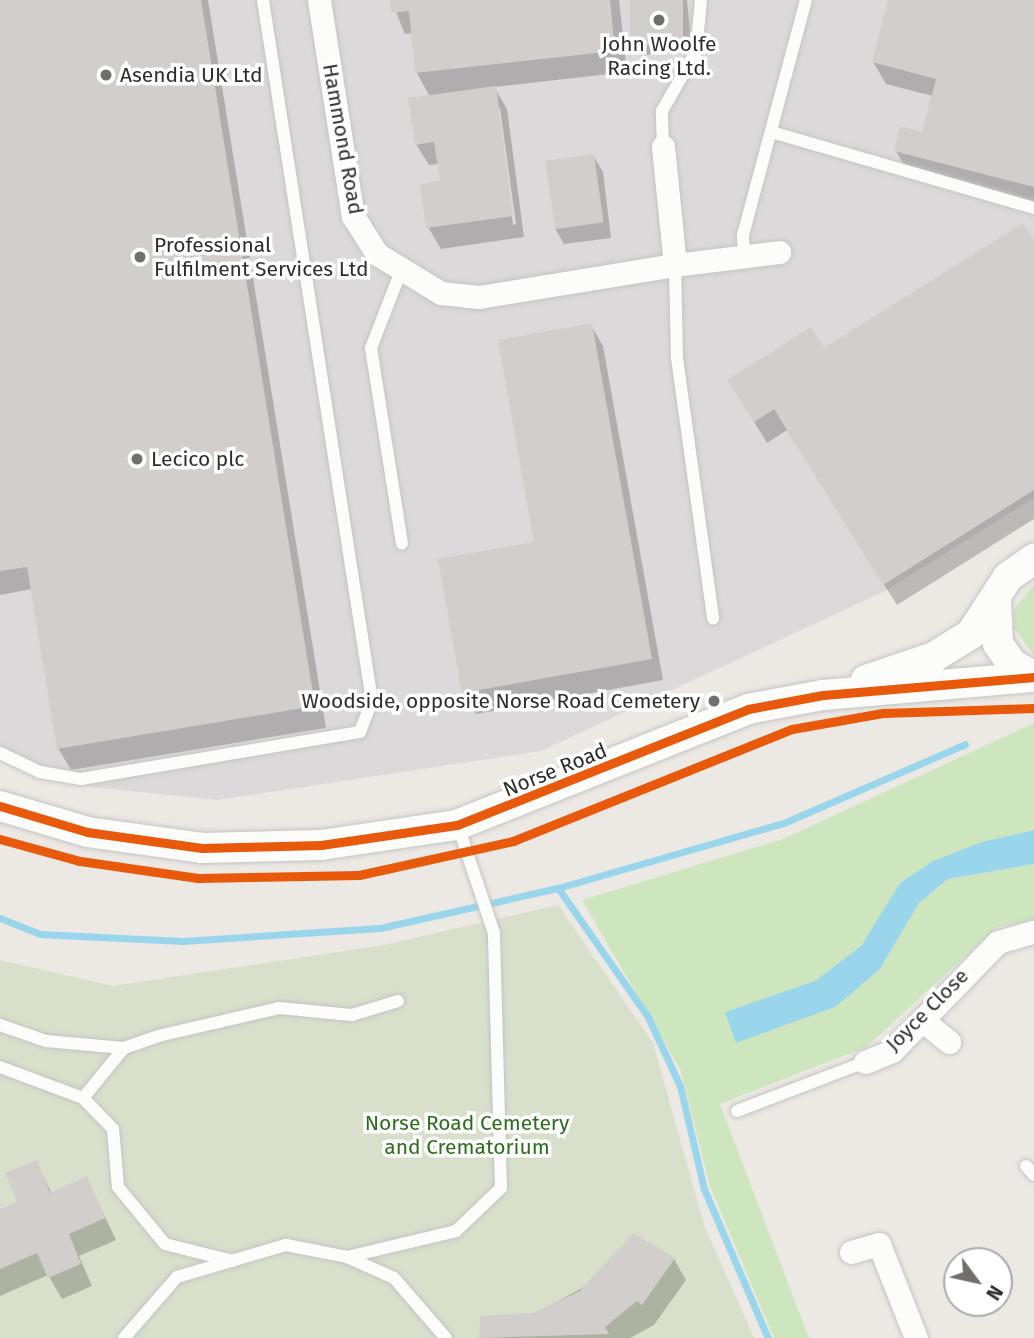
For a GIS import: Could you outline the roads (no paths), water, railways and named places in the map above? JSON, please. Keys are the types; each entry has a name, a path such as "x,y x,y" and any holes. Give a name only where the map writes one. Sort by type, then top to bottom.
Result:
{"street":[{"name":"Hammond Road","path":"319,0 353,216 377,254 401,271 442,293 479,297 676,265 779,252"},
{"path":"663,147 676,265"},
{"name":"Norse Road","path":"823,695 934,657 971,634 1008,577 1033,561"},
{"name":"Norse Road","path":"996,599 998,644 1012,664 1034,676"},
{"name":"Norse Road","path":"0,806 87,832 202,848 321,845 457,825 748,709 823,695 1034,676"},
{"name":"Joyce Close","path":"865,1062 892,1051 977,959 998,943 1034,932"},
{"path":"922,1020 949,1042"},
{"path":"851,1252 879,1244 916,1338"}],"lane":[{"path":"0,753 40,772 81,779 360,732 372,701 262,0"},
{"path":"663,147 662,111 696,52 701,0"},
{"path":"744,256 743,235 806,0"},
{"path":"771,132 1034,208"},
{"path":"676,265 677,358 713,619"},
{"path":"401,271 371,348 402,544"},
{"path":"347,1256 456,1231 501,1188 499,981 494,933 457,825"},
{"path":"0,1026 46,1041 124,1048 279,1008 352,1015 398,1001"},
{"path":"83,1098 124,1048"},
{"name":"Joyce Close","path":"737,1111 865,1062"},
{"path":"0,1067 83,1098 113,1129 118,1187 165,1244 232,1261"},
{"path":"124,1338 177,1277 286,1245 347,1256 394,1278 446,1338"}],"water":[{"path":"1034,830 1034,864 948,879 919,903 880,969 835,1007 736,1043 725,1012 815,981 861,946 900,883 933,861 982,842"}],"waterway":[{"path":"0,918 40,934 183,941 380,928 558,888 786,822 965,744"},
{"path":"558,888 648,1017 680,1086 704,1189 768,1338"}],"place":[{"name":"John Woolfe Racing Ltd.","path":"659,20"},
{"name":"Asendia UK Ltd","path":"106,75"},
{"name":"Professional Fulfilment Services Ltd","path":"140,257"},
{"name":"Lecico plc","path":"137,459"},
{"name":"Woodside, opposite Norse Road Cemetery","path":"714,701"}],"park label":[{"name":"Norse Road Cemetery and Crematorium","path":"467,1135"}]}
